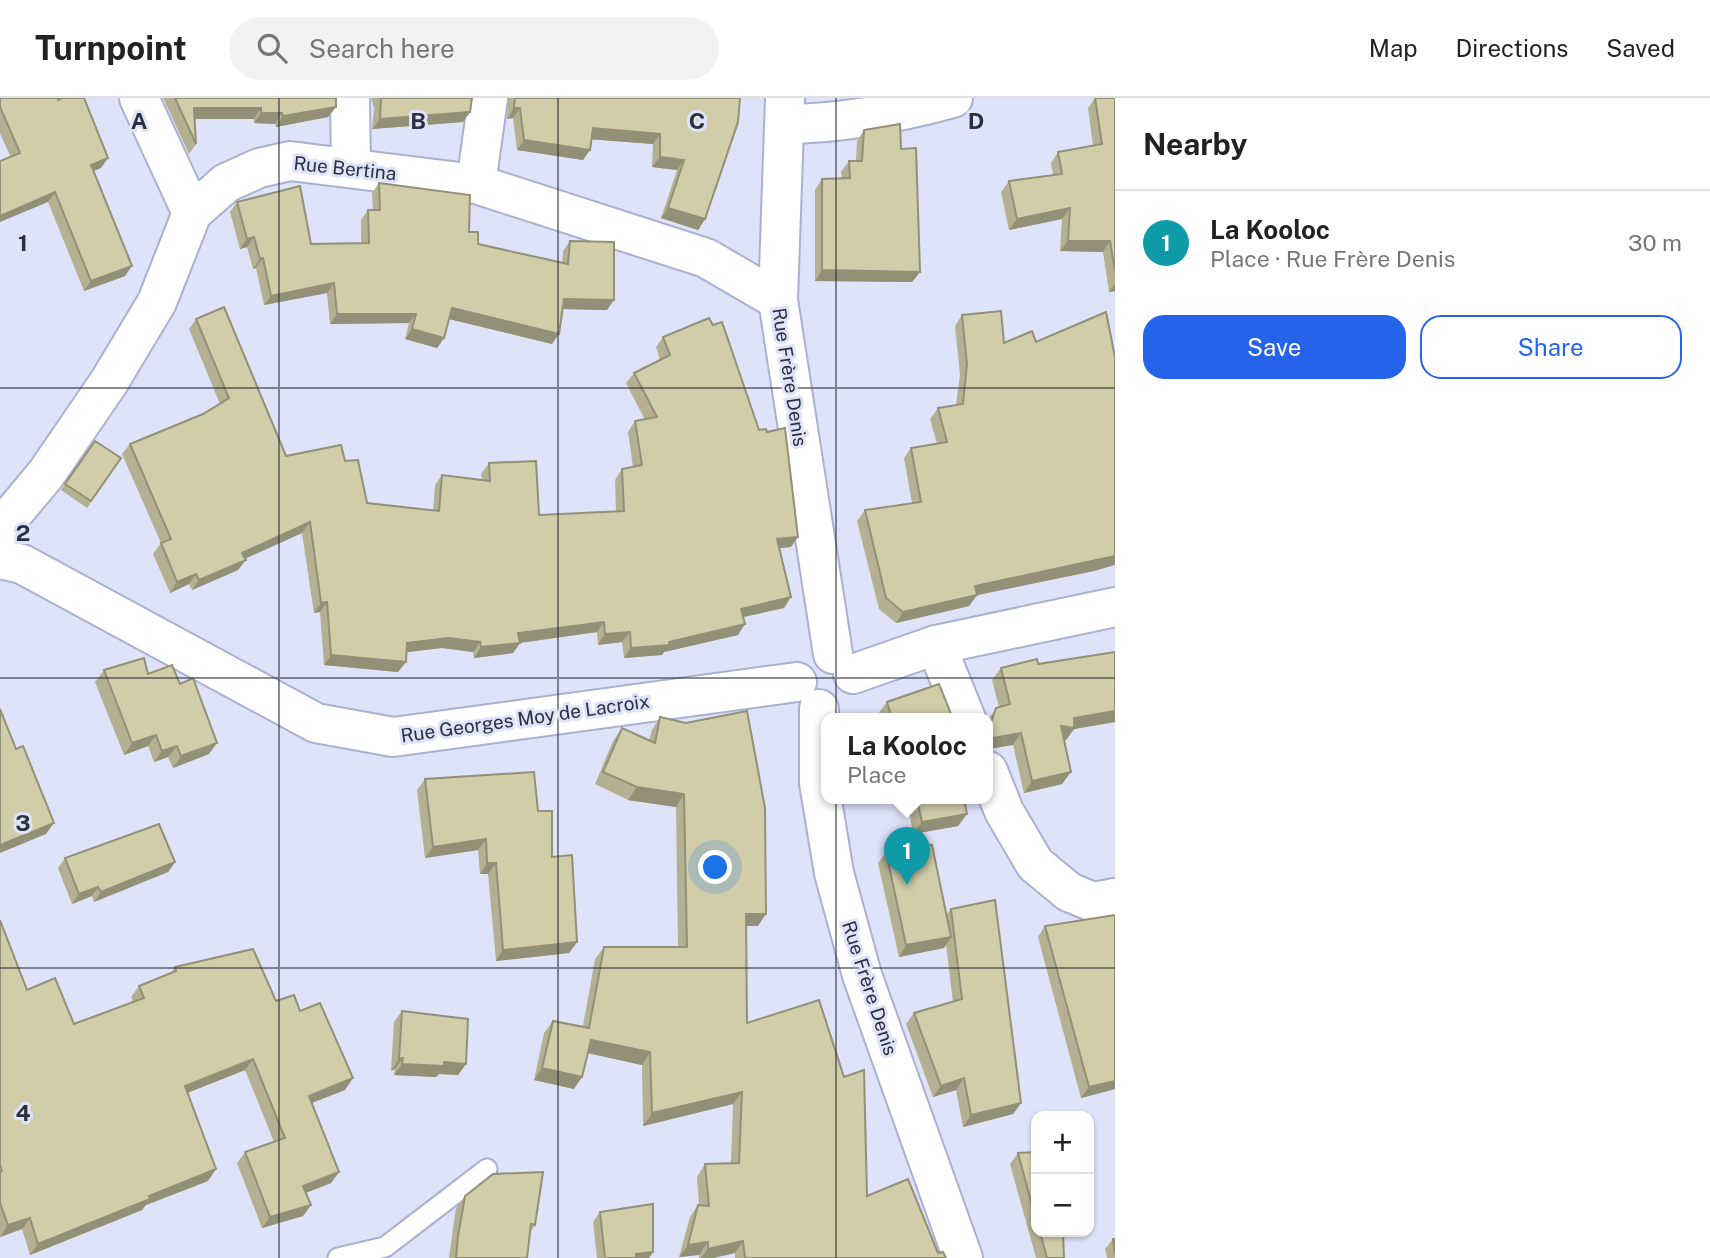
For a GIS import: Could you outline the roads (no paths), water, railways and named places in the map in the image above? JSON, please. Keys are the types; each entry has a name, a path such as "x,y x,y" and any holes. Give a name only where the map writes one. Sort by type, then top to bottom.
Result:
{"street":[{"path":"139,98 192,213"},
{"path":"350,98 352,168"},
{"path":"476,184 488,98"},
{"path":"785,111 820,124 910,109 953,98"},
{"name":"Rue Frère Denis","path":"785,111 778,300 843,664"},
{"name":"Rue Bertina","path":"0,529 46,474 109,382 157,302 192,213 226,183 259,168 290,160 476,184 706,258 778,300"},
{"name":"Rue Georges Moy de Lacroix","path":"0,559 22,564 316,723 393,737 808,695"},
{"path":"843,664 1115,607"},
{"path":"936,645 964,713"},
{"path":"825,653 843,664 855,683 846,702 829,710 808,695 798,673 808,659 825,653"},
{"name":"Rue Frère Denis","path":"808,695 821,795"},
{"path":"993,784 1004,811 1035,864 1069,892 1093,902 1115,898"},
{"name":"Rue Frère Denis","path":"822,804 834,873 862,975 964,1258"}],"lane":[{"path":"338,1258 385,1247 487,1169"}],"place":[{"name":"La Kooloc","path":"907,885"}]}
